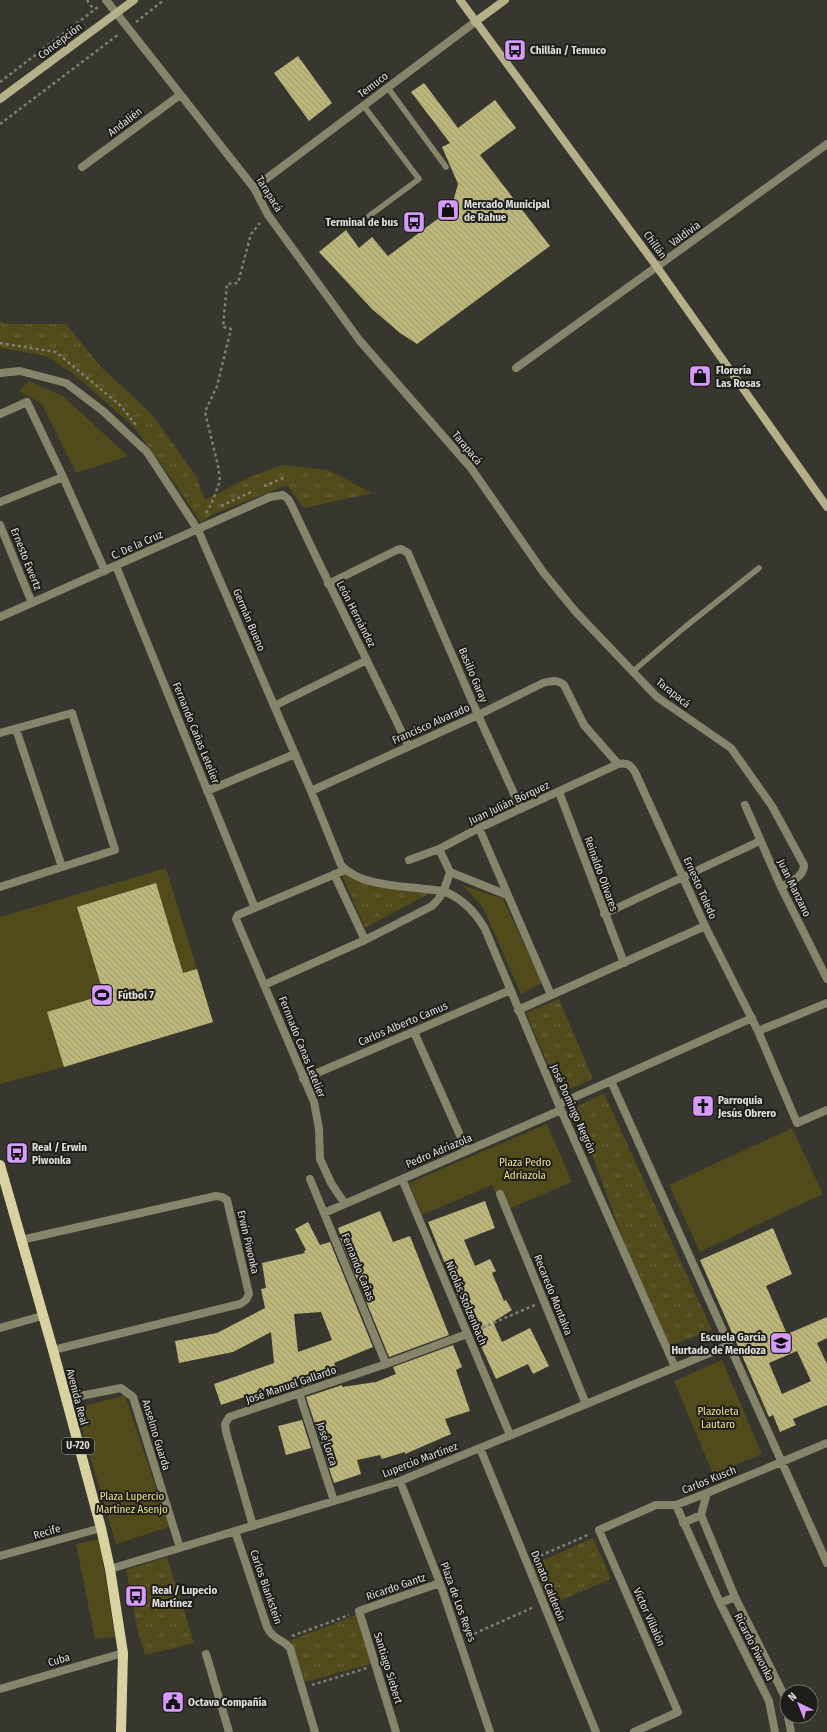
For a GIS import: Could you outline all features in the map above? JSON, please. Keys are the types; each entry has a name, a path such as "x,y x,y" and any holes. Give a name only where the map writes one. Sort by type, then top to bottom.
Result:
{"main road":[{"name":"Avenida Real","path":"0,1166 53,1350 101,1528 110,1569 123,1653 121,1732"}],"street":[{"name":"Tarapacá","path":"106,0 254,188 268,215 360,341 471,468 548,578 575,611 657,697 731,748 772,806 804,865 804,869 799,876 781,887"},
{"name":"Concepción","path":"0,99 134,0"},
{"name":"Chillán","path":"460,0 657,267 827,507"},
{"name":"Temuco","path":"254,188 505,0"},
{"name":"Andalién","path":"82,167 180,95"},
{"name":"Valdivia","path":"516,368 827,144"},
{"name":"Germán Bueno","path":"0,373 20,371 66,384 103,411 147,452 198,530 311,790 341,865 345,870"},
{"path":"0,414 27,402 63,477 105,571"},
{"path":"0,502 63,477"},
{"name":"C. De la Cruz","path":"0,617 270,497 283,495"},
{"name":"León Hernández","path":"283,495 288,499 292,506 328,584 367,660 408,746"},
{"name":"Ernesto Ewertz","path":"1,528 32,602"},
{"name":"Basilio Garay","path":"328,584 397,550 405,550 411,557 478,715 521,809"},
{"name":"Fernando Cañas Letelier","path":"116,566 255,908"},
{"path":"274,706 367,660"},
{"name":"Francisco Alvarado","path":"311,790 478,715 543,683 553,680 560,682"},
{"name":"Ernesto Toledo","path":"560,682 566,689 584,726 618,764 628,764 635,772 705,926 752,1018 797,1123 827,1110"},
{"path":"0,733 72,713 115,850 0,887"},
{"path":"16,729 62,868"},
{"path":"207,791 295,754"},
{"name":"Juan Julián Bórquez","path":"410,860 439,849 479,828 618,764"},
{"name":"Reinaldo Olivares","path":"559,792 604,914 624,963"},
{"name":"Juan Manzano","path":"745,805 781,887 826,975"},
{"path":"479,828 551,995"},
{"path":"604,914 760,841"},
{"path":"264,985 365,940 432,906 440,900 450,872 439,849"},
{"path":"255,908 345,870 370,881 444,892"},
{"path":"450,872 507,895"},
{"path":"334,874 365,940"},
{"name":"José Domingo Negrón","path":"444,892 458,898 471,909 479,918 485,929 560,1107 675,1367"},
{"name":"Fernnado Canas Letelier","path":"255,908 238,915 236,919 237,923 314,1102 317,1115 320,1159 331,1183 345,1204"},
{"path":"518,1010 705,926"},
{"name":"Carlos Alberto Camus","path":"304,1079 510,990"},
{"path":"758,1031 827,1003"},
{"name":"Pedro Adriazola","path":"324,1213 467,1151 611,1081 752,1018"},
{"path":"414,1032 467,1151"},
{"path":"611,1081 827,1563"},
{"name":"Fernando Cañas","path":"310,1179 386,1364"},
{"name":"Nicolás Stolzenbach","path":"402,1179 510,1435"},
{"name":"Recaredo Montalva","path":"500,1194 586,1404"},
{"name":"Erwin Piwonka","path":"21,1240 216,1196 227,1200 249,1294 246,1300 240,1304 53,1350"},
{"path":"0,1328 42,1316"},
{"name":"José Manuel Gallardo","path":"253,1526 226,1432 225,1424 229,1417 386,1364 467,1334"},
{"name":"Lupercio Martínez","path":"110,1569 400,1481 729,1345"},
{"name":"Anselmo Guarda","path":"65,1399 121,1388 134,1397 180,1548"},
{"name":"José Lorca","path":"299,1393 334,1501"},
{"name":"Carlos Kusch","path":"599,1530 656,1505 676,1506 708,1494 827,1443"},
{"name":"Donato Calderón","path":"480,1448 596,1732"},
{"name":"Plaza de Los Reyes","path":"400,1481 440,1583 490,1732"},
{"path":"682,1523 701,1515 708,1494"},
{"name":"Ricardo Piwonka","path":"676,1506 682,1523 720,1603 769,1701 774,1728"},
{"name":"Ricardo Piwonka","path":"701,1515 735,1597 779,1685"},
{"name":"Recife","path":"0,1556 101,1528"},
{"name":"Víctor Villalón","path":"599,1530 678,1712 634,1732"},
{"name":"Carlos Blankstein","path":"235,1531 267,1627 271,1634 290,1648 315,1732"},
{"name":"Ricardo Gantz","path":"359,1611 440,1583"},
{"name":"Ricardo Piwonka","path":"720,1603 735,1597"},
{"name":"Santiago Siebert","path":"359,1611 396,1732"},
{"name":"Cuba","path":"0,1689 123,1653"},
{"path":"206,1654 229,1732"}],"lane":[{"path":"388,88 446,167"},
{"path":"364,106 419,179 369,216"},
{"path":"632,672 685,627 759,568"}],"path":[{"path":"87,0 94,10"},
{"path":"0,82 106,0"},
{"path":"0,124 164,0"},
{"path":"198,530 203,517 211,505 220,481 218,466 204,412 217,386 231,329 223,326 227,284 238,283 251,234 268,215"},
{"path":"467,1334 544,1301"},
{"path":"526,1562 599,1530"},
{"path":"460,1641 543,1603"},
{"path":"279,1641 359,1611"},
{"path":"302,1688 376,1665"}],"green space":[{"path":"0,321 5,324 66,324 103,369 150,412 196,476 205,500 250,477 282,465 328,470 372,493 304,508 287,485 211,515 201,523 176,485 134,427 75,375 47,356 0,348"},
{"path":"29,381 63,396 128,456 76,473 42,404 19,391"},
{"name":"Fútbol 7","path":"166,868 213,1022 64,1067 0,1084 0,917"},
{"path":"349,873 430,893 365,928 342,875"},
{"path":"462,885 503,899 542,983 521,994 483,907"},
{"path":"559,999 593,1079 560,1093 526,1013"},
{"path":"604,1093 712,1330 663,1348 575,1108"},
{"name":"Plaza Pedro Adriazola","path":"547,1124 572,1182 504,1211 505,1215 492,1185 422,1215 409,1183"},
{"path":"792,1128 823,1194 700,1252 669,1185"},
{"name":"Plazoleta Lautaro","path":"722,1360 762,1454 713,1474 674,1381"},
{"name":"Plaza Lupercio Martínez Asenjo","path":"125,1395 169,1527 116,1544 76,1408"},
{"path":"593,1538 611,1579 549,1605 532,1565"},
{"path":"99,1539 115,1637 95,1639 76,1544"},
{"path":"167,1557 194,1643 145,1655 137,1628 126,1570"},
{"path":"364,1612 377,1662 305,1682 291,1640"}],"building":[{"path":"298,56 332,103 309,121 274,73"},
{"name":"Mercado Municipal de Rahue","path":"424,83 458,128 495,100 516,128 480,155 550,246 417,344 400,333 372,309 319,252 346,230 359,248 372,237 388,256 451,209 458,184 442,147 450,143 411,92"},
{"path":"156,883 183,973 197,969 213,1022 64,1067 47,1012 104,995 77,907"},
{"path":"485,1201 495,1228 464,1240 475,1266 490,1259 496,1271 492,1273 504,1301 506,1300 512,1310 493,1322 502,1342 530,1328 549,1366 533,1374 528,1364 496,1379 465,1313 428,1222"},
{"path":"380,1211 393,1242 410,1236 449,1335 389,1357 340,1238 338,1228"},
{"path":"308,1222 320,1245 330,1242 373,1347 334,1363 338,1374 302,1387 300,1378 221,1405 214,1384 274,1363 271,1332 233,1352 179,1363 175,1341 217,1333 265,1308 261,1289 266,1288 262,1263 305,1253 304,1251 306,1250 295,1229","holes":["321,1312 332,1340 298,1352 294,1314"]},
{"path":"773,1228 792,1274 766,1286 787,1334 827,1317 827,1338 817,1343 827,1364 827,1405 793,1419 796,1425 780,1432 773,1415 769,1417 700,1260","holes":["797,1351 811,1381 782,1394 769,1363"]},
{"path":"453,1345 462,1367 456,1370 470,1411 445,1419 451,1434 405,1454 405,1452 382,1459 380,1455 357,1460 361,1474 334,1483 326,1459 324,1444 322,1445 306,1397 342,1385 342,1387 376,1382 396,1374 393,1367"},
{"path":"302,1420 311,1448 286,1455 278,1426"}],"place":[{"name":"Chillán / Temuco","path":"515,50"},
{"name":"Mercado Municipal de Rahue","path":"448,210"},
{"name":"Terminal de bus","path":"414,222"},
{"name":"Florería Las Rosas","path":"700,376"},
{"name":"Fútbol 7","path":"102,995"},
{"name":"Parroquia Jesús Obrero","path":"703,1106"},
{"name":"Real / Erwin Piwonka","path":"17,1153"},
{"name":"Escuela García Hurtado de Mendoza","path":"781,1343"},
{"name":"Real / Lupecio Martínez","path":"136,1596"},
{"name":"Octava Compañía","path":"173,1702"}]}
